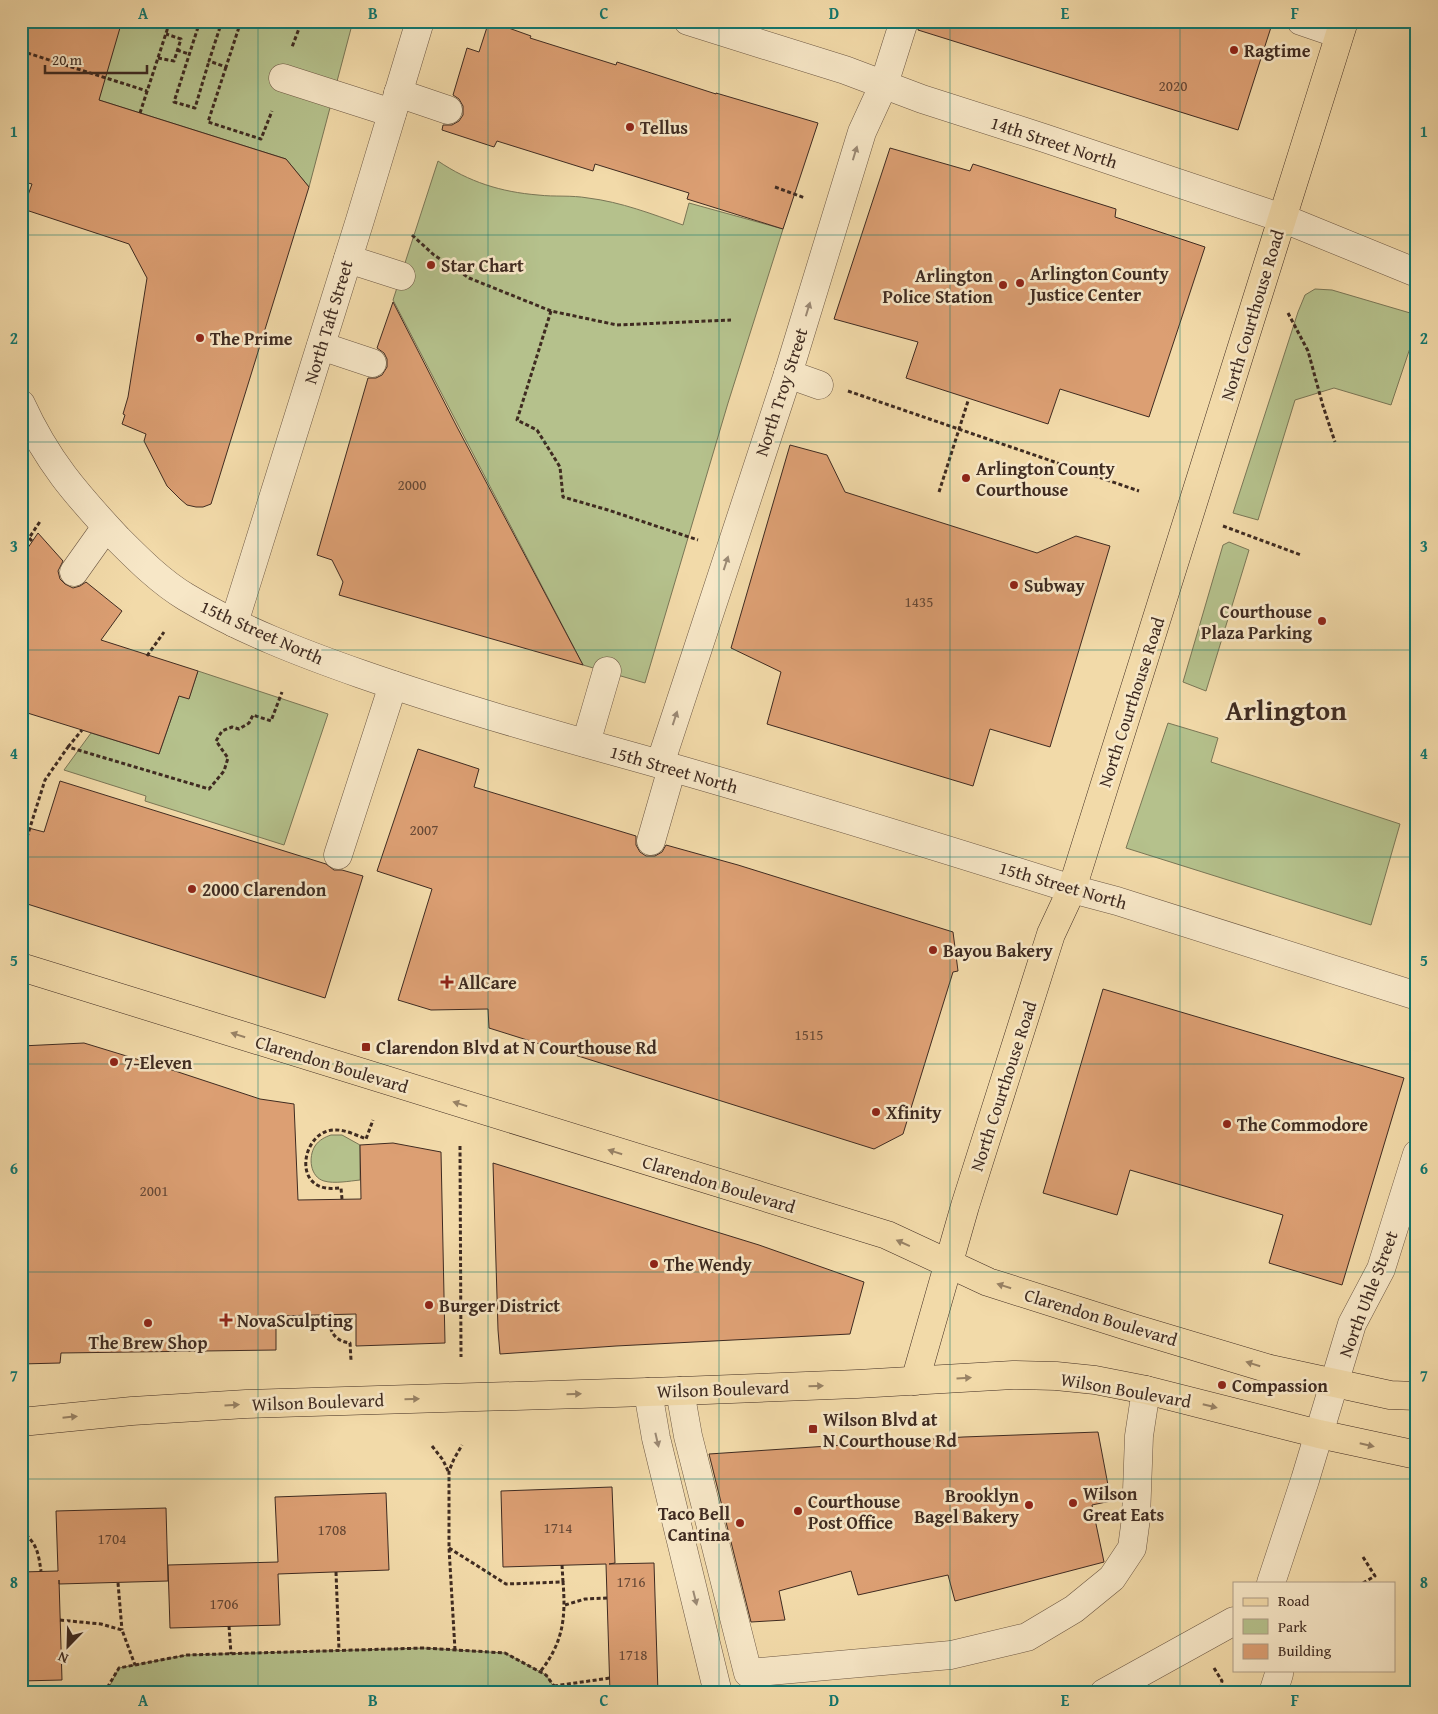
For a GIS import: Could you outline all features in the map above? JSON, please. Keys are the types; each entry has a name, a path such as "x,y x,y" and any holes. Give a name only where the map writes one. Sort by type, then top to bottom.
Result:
{"main road":[{"name":"North Courthouse Road","path":"915,1381 948,1262 1051,934 1072,889 1342,28"},
{"name":"Clarendon Boulevard","path":"21,967 887,1235 988,1282 1133,1328 1270,1369 1390,1395 1417,1396"},
{"name":"Wilson Boulevard","path":"21,1422 132,1411 246,1404 680,1391 1013,1375 1056,1376 1095,1380 1146,1390 1319,1434 1417,1455"}],"street":[{"name":"North Taft Street","path":"234,623 420,21"},
{"name":"14th Street North","path":"688,21 845,70 922,99 1282,218 1417,273"},
{"name":"North Troy Street","path":"651,840 666,766 862,132 884,84 904,21"},
{"path":"1301,21 1342,28"},
{"path":"282,78 395,103 448,110"},
{"path":"348,259 401,276"},
{"path":"321,346 372,363"},
{"path":"788,374 832,388"},
{"name":"15th Street North","path":"21,404 34,432 56,469 78,496 129,551 165,583 186,597 234,623 291,649 478,713 666,766 1072,889 1118,901 1417,996"},
{"path":"74,572 106,527"},
{"path":"586,744 607,671"},
{"path":"338,855 393,685"},
{"name":"North Uhle Street","path":"1271,1582 1352,1324 1381,1269 1417,1154"},
{"path":"680,1391 688,1436 748,1673 951,1655 1027,1637 1074,1609 1112,1578 1132,1548 1136,1518 1139,1436 1146,1390"},
{"path":"648,1392 656,1438 718,1693"},
{"path":"1104,1693 1233,1622"},
{"path":"1273,1693 1280,1672"}],"path":[{"path":"140,113 170,21"},
{"path":"200,21 174,102 195,108 222,21"},
{"path":"241,21 208,122 261,139 272,110"},
{"path":"286,21 300,26 292,47"},
{"path":"158,58 174,61 178,50 181,39 166,34"},
{"path":"178,50 190,54"},
{"path":"21,51 147,92"},
{"path":"209,61 226,67"},
{"path":"775,187 806,198"},
{"path":"412,235 440,260 469,278 551,312 617,325 731,320"},
{"path":"551,312 517,420 537,430 560,466 563,497 698,540"},
{"path":"1288,313 1308,351 1335,442"},
{"path":"832,388 1139,491"},
{"path":"939,492 968,401"},
{"path":"32,541 29,538 41,520"},
{"path":"1223,526 1301,554"},
{"path":"147,656 164,632"},
{"path":"68,747 209,789 224,771 228,758 216,741 222,731 232,727 239,729 249,723 254,715 271,721 282,692"},
{"path":"21,856 45,780 82,730"},
{"path":"342,1199 341,1188 325,1188 310,1178 305,1165 306,1153 314,1138 327,1130 342,1130 366,1139 373,1120"},
{"path":"460,1146 461,1357"},
{"path":"329,1315 332,1332 338,1340 350,1343 351,1360"},
{"path":"285,1316 285,1324 329,1323"},
{"path":"455,1650 449,1548 449,1471 462,1445"},
{"path":"432,1446 449,1471"},
{"path":"21,1530 33,1541 38,1551 41,1571"},
{"path":"449,1548 506,1584 563,1582"},
{"path":"1363,1557 1375,1576 1365,1582"},
{"path":"540,1672 549,1660 560,1637 565,1605 562,1565"},
{"path":"336,1572 339,1650"},
{"path":"118,1583 122,1630 135,1665"},
{"path":"565,1605 585,1599 607,1598"},
{"path":"60,1620 101,1624 122,1630"},
{"path":"229,1626 231,1654"},
{"path":"104,1693 120,1668 187,1655 424,1648 505,1653 546,1675 559,1693"},
{"path":"1213,1667 1222,1681 1219,1693"},
{"path":"554,1686 610,1678"}],"green space":[{"path":"21,21 353,21 309,187 286,159 99,100"},
{"path":"438,161 462,175 486,185 524,194 575,197 612,202 683,225 689,203 783,229 728,403 645,683 583,665 393,300"},
{"path":"1315,289 1332,290 1417,315 1417,327 1391,405 1334,388 1295,400 1258,520 1233,513 1298,312 1305,295"},
{"path":"1229,542 1249,550 1206,691 1183,682 1223,545"},
{"path":"198,671 328,714 284,845 145,801 146,796 64,770 91,733 159,754 179,696 189,698"},
{"path":"1168,723 1218,738 1211,762 1400,824 1371,925 1126,848"},
{"path":"331,1135 342,1135 360,1145 360,1180 328,1182 319,1179 313,1171 311,1156 315,1146 320,1140"},
{"path":"424,1648 505,1653 546,1675 558,1693 106,1693 119,1668 187,1655"}],"building":[{"name":"The Prime","path":"21,21 122,21 99,100 286,159 309,187 211,504 196,507 187,505 180,499 167,486 144,441 146,434 122,424 147,278 129,244 23,209 32,184 28,183 21,169"},
{"name":"Tellus","path":"489,21 531,36 530,38 616,65 617,62 716,94 818,123 783,229 687,199 689,193 595,164 593,171 497,141 494,147 442,130 443,125 452,125 459,121 463,115 463,106 459,99 453,95 467,48 479,52"},
{"path":"919,21 1273,21 1238,130 918,30"},
{"name":"Arlington County Justice Center","path":"890,148 970,171 973,164 1116,209 1115,217 1205,247 1149,417 1060,389 1048,424 906,378 918,342 834,319"},
{"path":"393,302 583,665 339,595 343,582 332,560 317,555 368,378 376,378 382,375 387,367 387,359 384,353 377,348"},
{"path":"790,445 827,455 845,492 1037,553 1076,536 1110,546 1050,747 990,729 973,786 767,724 781,672 731,648"},
{"path":"38,533 63,561 58,571 60,579 65,584 73,588 86,582 122,611 101,640 198,671 189,699 179,696 159,754 21,711 21,558"},
{"path":"418,749 479,769 474,787 636,836 636,845 640,852 646,856 655,856 662,852 666,845 738,865 953,932 958,971 953,972 903,1134 874,1149 489,1028 488,1009 431,1010 398,1000 432,889 377,871"},
{"name":"2000 Clarendon","path":"60,781 326,864 334,870 342,870 363,876 325,998 21,902 21,826 44,832"},
{"name":"The Commodore","path":"1103,989 1404,1078 1342,1285 1269,1263 1283,1215 1130,1170 1117,1215 1043,1193"},
{"path":"84,1043 260,1099 294,1104 298,1200 361,1199 360,1145 393,1143 441,1152 445,1343 356,1346 356,1314 276,1316 276,1350 61,1353 60,1363 21,1364 21,1046"},
{"name":"The Wendy","path":"493,1163 759,1245 864,1282 850,1334 500,1354"},
{"path":"1098,1432 1111,1501 1092,1505 1104,1562 955,1601 948,1575 858,1595 851,1571 779,1591 785,1620 751,1622 709,1454 963,1437"},
{"path":"612,1487 615,1563 609,1564 654,1563 658,1693 610,1693 606,1564 503,1567 501,1491"},
{"path":"386,1493 389,1570 278,1574 280,1625 170,1628 168,1565 278,1562 275,1497"},
{"path":"166,1508 168,1581 59,1584 62,1680 21,1681 21,1572 58,1571 56,1511"}],"place":[{"name":"Ragtime","path":"1234,50"},
{"name":"Tellus","path":"630,127"},
{"name":"Star Chart","path":"431,265"},
{"name":"Arlington County Justice Center","path":"1020,283"},
{"name":"Arlington Police Station","path":"1003,285"},
{"name":"The Prime","path":"200,338"},
{"name":"Arlington County Courthouse","path":"966,478"},
{"name":"Subway","path":"1014,585"},
{"name":"Courthouse Plaza Parking","path":"1322,621"},
{"name":"2000 Clarendon","path":"192,889"},
{"name":"Bayou Bakery","path":"933,950"},
{"name":"AllCare","path":"447,982"},
{"name":"Clarendon Blvd at N Courthouse Rd","path":"366,1047"},
{"name":"7-Eleven","path":"114,1062"},
{"name":"Xfinity","path":"876,1112"},
{"name":"The Commodore","path":"1227,1124"},
{"name":"The Wendy","path":"654,1264"},
{"name":"Burger District","path":"429,1305"},
{"name":"NovaSculpting","path":"226,1320"},
{"name":"The Brew Shop","path":"148,1323"},
{"name":"Compassion","path":"1222,1385"},
{"name":"Wilson Blvd at N Courthouse Rd","path":"813,1429"},
{"name":"Wilson Great Eats","path":"1073,1503"},
{"name":"Brooklyn Bagel Bakery","path":"1029,1505"},
{"name":"Courthouse Post Office","path":"798,1511"},
{"name":"Taco Bell Cantina","path":"740,1523"}],"district":[{"name":"Arlington","path":"1286,709"}]}
